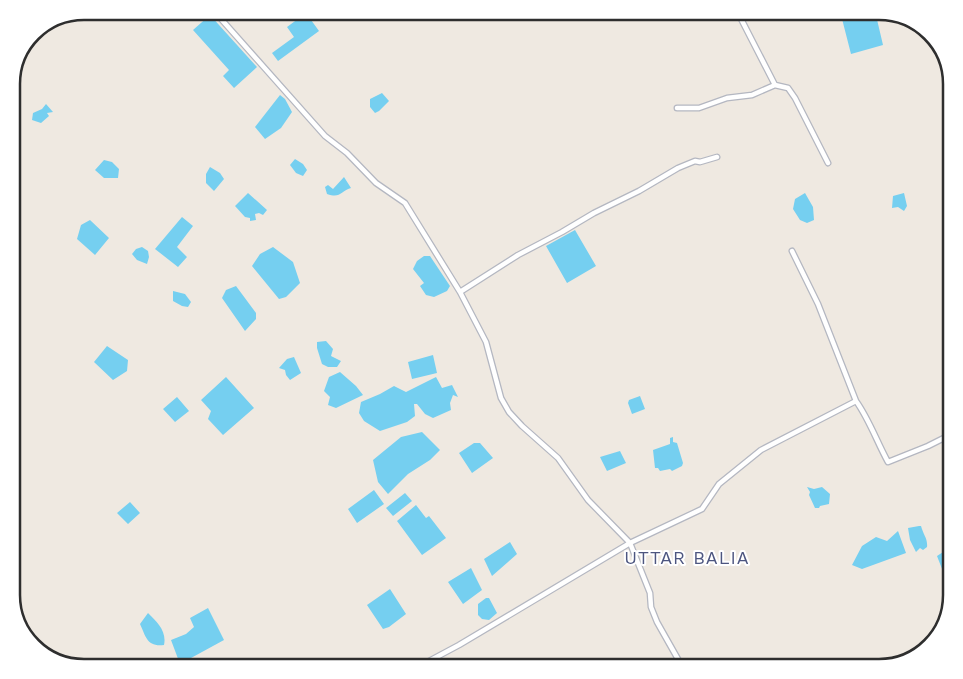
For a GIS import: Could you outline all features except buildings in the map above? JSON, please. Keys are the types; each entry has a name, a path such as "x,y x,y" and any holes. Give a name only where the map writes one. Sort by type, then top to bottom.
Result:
{"street":[{"path":"222,20 325,136 348,153 376,184 405,203 460,292 486,342 501,398 509,412 558,458 588,500 630,544 650,592 651,607 657,622 678,659"},
{"path":"743,20 775,85"},
{"path":"677,108 699,108 726,98 752,95 775,85 788,88 796,98 828,163"},
{"path":"460,292 518,255 594,213 639,191 678,168 695,161 700,162 717,158"},
{"path":"792,251 818,304 856,402 865,414 888,462 943,438"},
{"path":"433,659 630,544 702,508 719,484 766,447 856,402"}],"water":[{"path":"204,20 215,20 257,67 234,88 223,76 229,70 193,30"},
{"path":"296,20 311,20 319,31 278,61 272,53 294,37 287,27"},
{"path":"842,20 877,20 883,45 851,54"},
{"path":"382,93 389,101 375,113 370,107 370,99"},
{"path":"280,95 285,99 292,112 281,128 265,139 255,127"},
{"path":"46,104 53,112 47,113 49,116 41,123 32,120 33,113 42,109"},
{"path":"295,159 303,164 307,170 303,176 296,173 290,165"},
{"path":"104,160 112,162 119,169 118,178 104,178 95,170"},
{"path":"210,167 220,173 224,179 214,191 206,183 206,174"},
{"path":"344,177 351,188 335,196 327,194 325,187 328,185 333,189"},
{"path":"248,193 267,210 263,215 255,214 256,220 250,221 250,218 245,217 235,206"},
{"path":"805,193 813,207 814,220 807,223 800,220 793,209 795,199"},
{"path":"904,193 907,206 904,211 898,207 892,208 893,196"},
{"path":"182,217 193,226 177,247 187,257 178,267 155,249"},
{"path":"90,220 109,238 95,255 77,239 81,225"},
{"path":"575,230 596,266 567,283 546,246"},
{"path":"142,247 148,251 147,264 137,260 132,254 136,249"},
{"path":"273,247 293,262 300,283 286,297 279,299 252,266 260,254"},
{"path":"424,256 430,256 450,286 447,291 434,297 426,295 420,286 424,283 413,269 417,261"},
{"path":"236,286 256,313 256,319 245,331 222,298 226,290"},
{"path":"173,291 185,294 191,302 188,307 173,301"},
{"path":"326,341 333,349 331,356 341,361 337,367 328,367 322,364 317,342"},
{"path":"107,346 128,360 127,371 113,380 94,362"},
{"path":"433,355 437,373 412,379 408,362"},
{"path":"294,357 301,373 290,380 285,370 279,368 287,359"},
{"path":"340,372 363,395 336,408 328,405 330,397 324,391 329,377"},
{"path":"226,377 254,408 223,435 208,419 211,411 201,400"},
{"path":"436,377 442,388 452,385 458,397 453,395 450,403 451,410 433,418 425,414 417,404 414,404 415,416 407,422 380,431 364,421 359,413 361,402 394,386 406,392"},
{"path":"640,396 645,409 632,414 628,403 629,400"},
{"path":"177,397 189,411 175,422 163,409"},
{"path":"422,432 440,450 430,460 408,474 388,494 378,482 373,460 401,437"},
{"path":"673,437 673,442 677,443 683,463 682,466 672,471 670,469 660,471 658,468 655,468 653,450 670,444 670,438"},
{"path":"474,443 480,443 493,458 472,473 459,453"},
{"path":"620,451 626,463 607,471 600,457"},
{"path":"807,487 814,489 822,487 830,494 829,504 815,508"},
{"path":"374,490 384,504 357,523 348,509"},
{"path":"405,493 412,501 393,516 386,508"},
{"path":"130,502 140,513 128,524 117,513"},
{"path":"416,505 426,518 429,516 446,538 422,555 397,521"},
{"path":"921,526 927,547 923,550 920,548 916,552 910,540 908,528"},
{"path":"898,531 906,553 862,569 852,565 862,546 876,537 887,541"},
{"path":"510,542 517,554 492,576 484,559"},
{"path":"943,552 943,571 937,556"},
{"path":"471,568 482,590 463,604 448,582"},
{"path":"390,589 406,614 389,627 383,629 367,605"},
{"path":"489,598 497,613 489,620 482,619 478,615 478,604"},
{"path":"208,608 224,640 189,659 178,659 171,640 186,634 194,627 190,618"},
{"path":"148,613 163,631 164,645 151,643 146,637 140,624"}],"district":[{"name":"UTTAR BALIA","path":"687,558"}]}
